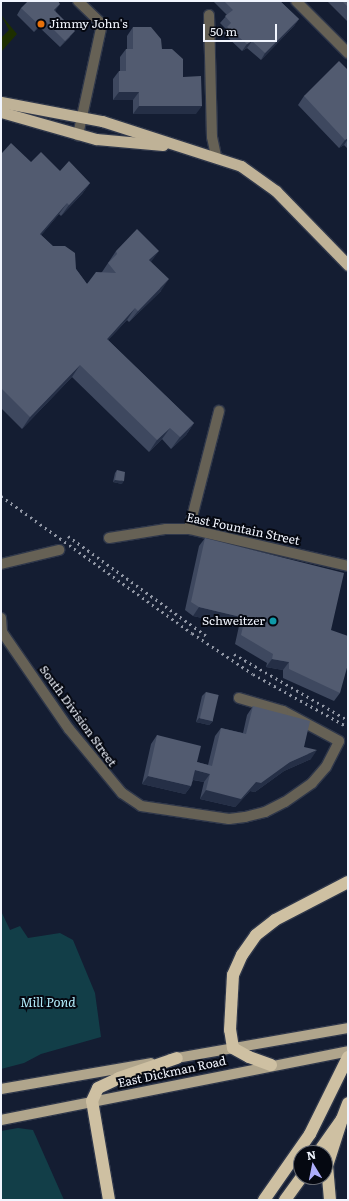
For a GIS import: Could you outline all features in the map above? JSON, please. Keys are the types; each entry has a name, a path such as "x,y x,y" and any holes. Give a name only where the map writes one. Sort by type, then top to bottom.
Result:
{"highway":[{"path":"1,102 82,117 173,145 216,156 241,166 276,191 348,265"},
{"path":"1,112 78,135 144,145 173,145"},
{"path":"271,1065 249,1057 233,1048 230,1030 233,975 242,954 256,935 275,920 348,882"},
{"path":"264,1200 310,1134 348,1057"},
{"path":"109,1200 92,1101 98,1088 107,1082 177,1058"},
{"path":"330,1200 328,1166 348,1103"},
{"path":"324,1145 342,1120"},
{"path":"286,1200 296,1185"}],"main road":[{"name":"East Dickman Road","path":"1,1089 348,1028"},
{"name":"East Dickman Road","path":"1,1120 348,1050"}],"street":[{"path":"78,1 102,24 78,135"},
{"path":"296,1 348,53"},
{"path":"209,15 212,137 216,156"},
{"path":"189,528 219,411"},
{"name":"East Fountain Street","path":"109,538 166,529 189,528 348,566"},
{"path":"1,564 59,550"},
{"name":"South Division Street","path":"1,618 2,632 69,729 122,793 141,806 229,819 265,812 312,783 326,767 339,741 283,711 240,698"}],"green space":[{"path":"1,15 17,34 1,52 1,38 9,30"}],"water":[{"name":"Mill Pond","path":"1,911 10,930 20,926 28,938 60,933 73,940 95,993 101,1037 41,1054 24,1063 1,1069"},
{"path":"18,1128 33,1130 64,1200 1,1200 1,1131"}],"building":[{"path":"28,1 58,1 60,4 54,10 75,31 65,41 44,20 39,25 21,8"},
{"path":"224,1 280,1 299,19 265,53 252,41 247,44 227,27 231,23 225,16 233,10"},
{"path":"342,1 348,1 348,7"},
{"path":"133,27 151,27 161,39 162,49 172,49 183,59 183,77 201,76 202,106 139,106 139,92 119,92 119,71 126,71 126,49 133,49"},
{"path":"339,61 348,70 348,138 345,140 304,96"},
{"path":"11,143 31,162 41,152 60,171 69,161 90,183 69,205 67,203 40,234 53,246 65,246 75,253 76,269 87,284 96,272 116,273 108,263 117,254 116,251 137,229 159,251 149,260 169,279 138,311 135,308 107,339 194,423 180,437 170,428 157,440 80,365 30,417 1,388 1,152 2,153"},
{"path":"117,470 125,472 124,481 115,480"},
{"name":"Schweitzer","path":"205,538 344,573 331,630 348,636 348,664 340,693 289,669 289,662 272,659 273,654 241,635 245,618 199,607 191,602"},
{"path":"206,692 219,695 213,721 200,718"},
{"path":"253,706 310,721 304,747 317,750 290,762 261,783 256,782 241,799 206,790 210,774 195,770 191,786 148,776 157,735 201,746 197,762 212,766 221,728 246,734"}],"railway":[{"path":"1,496 192,633 253,674 348,727"},
{"path":"68,536 208,637"},
{"path":"234,654 348,720"}],"place":[{"name":"Jimmy John's","path":"41,24"},
{"name":"Schweitzer","path":"273,621"}]}
